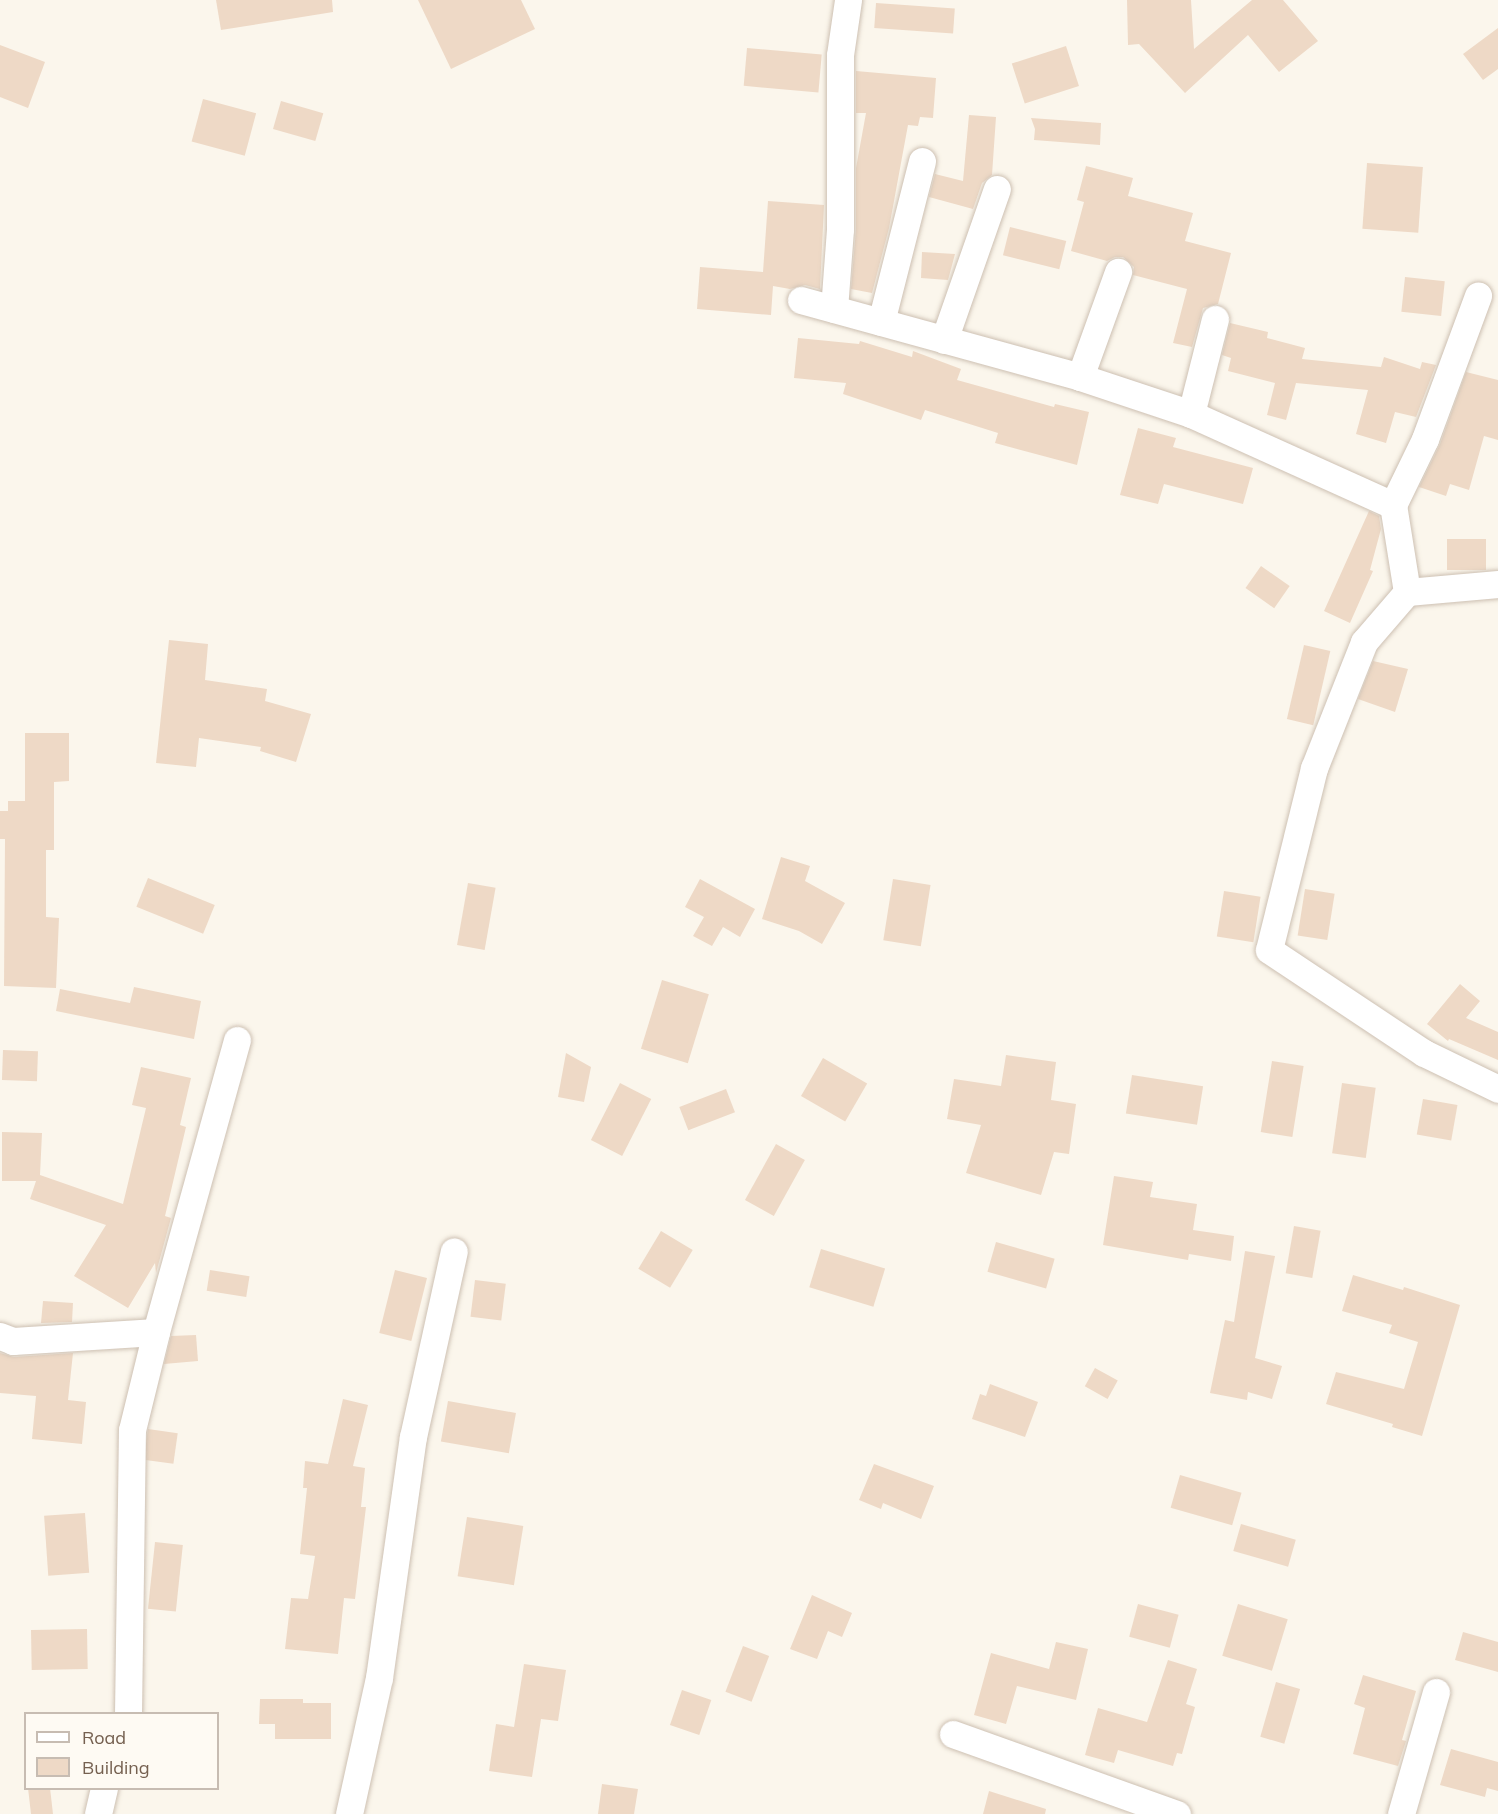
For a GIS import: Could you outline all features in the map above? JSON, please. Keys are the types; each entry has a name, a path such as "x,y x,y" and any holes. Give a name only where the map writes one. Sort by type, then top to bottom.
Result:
{"street":[{"path":"834,309 840,229 840,55 848,0"},
{"path":"880,322 922,161"},
{"path":"944,340 997,189"},
{"path":"1080,377 1118,272"},
{"path":"1407,592 1393,505 1425,439 1478,296"},
{"path":"801,300 1080,377 1191,414 1393,505"},
{"path":"1191,414 1215,319"},
{"path":"1498,584 1407,592 1364,642 1314,768 1269,950 1424,1053 1498,1089"},
{"path":"128,1712 132,1430 156,1332 237,1040"},
{"path":"349,1814 379,1678 413,1437 454,1251"},
{"path":"0,1336 13,1341 156,1332"},
{"path":"1401,1814 1436,1692"},
{"path":"953,1734 1178,1814"},
{"path":"98,1814 104,1790"}],"building":[{"path":"216,0 332,0 333,12 221,30"},
{"path":"418,0 521,0 535,29 451,69"},
{"path":"1127,0 1191,0 1194,49 1252,0 1283,0 1318,41 1279,72 1248,35 1185,93 1139,44 1128,45"},
{"path":"876,3 955,9 953,33 874,28"},
{"path":"1498,28 1498,69 1483,80 1463,54"},
{"path":"0,45 45,62 28,108 0,97"},
{"path":"1066,46 1079,86 1025,104 1012,64"},
{"path":"747,48 822,55 818,92 744,86"},
{"path":"856,71 936,78 933,118 920,117 918,126 908,125 889,228 872,293 851,289 856,229 856,168 866,113 856,113"},
{"path":"203,99 256,113 245,156 192,142"},
{"path":"281,101 323,113 315,141 273,129"},
{"path":"969,115 996,117 992,175 982,183 973,209 929,197 935,174 963,181"},
{"path":"1031,118 1101,123 1100,145 1034,140 1035,129"},
{"path":"1367,163 1423,167 1418,233 1362,229"},
{"path":"1086,166 1133,178 1128,196 1193,213 1185,241 1231,253 1218,304 1203,308 1192,347 1173,343 1187,289 1133,275 1134,267 1123,257 1115,257 1107,261 1071,251 1084,202 1077,200"},
{"path":"768,201 824,205 820,289 805,285 790,289 773,286 771,315 697,309 700,267 763,272"},
{"path":"1010,227 1066,241 1059,269 1003,255"},
{"path":"922,252 955,254 948,280 921,278"},
{"path":"1405,277 1445,281 1441,316 1401,312"},
{"path":"1230,323 1268,332 1267,338 1305,348 1302,359 1381,367 1384,357 1420,369 1422,362 1436,365 1416,417 1395,412 1386,443 1356,434 1368,390 1296,383 1286,420 1267,415 1275,383 1228,371 1231,358 1222,355"},
{"path":"798,338 859,344 860,341 912,357 913,351 961,369 957,380 1054,407 1055,404 1089,412 1077,465 995,443 998,433 925,410 921,420 843,394 846,383 794,378"},
{"path":"1466,372 1498,380 1498,440 1484,436 1469,490 1450,484 1446,496 1419,487 1440,444"},
{"path":"1138,428 1176,438 1173,447 1253,468 1243,504 1164,484 1158,504 1120,495"},
{"path":"1369,511 1379,516 1381,529 1370,570 1373,571 1350,623 1324,611"},
{"path":"1447,539 1486,539 1486,570 1447,570"},
{"path":"1261,566 1290,586 1274,608 1246,588"},
{"path":"169,640 208,644 205,680 267,689 265,701 311,714 296,762 260,751 261,747 199,738 196,767 156,763"},
{"path":"1304,645 1330,651 1313,725 1287,719"},
{"path":"1373,661 1408,669 1395,712 1358,699"},
{"path":"25,733 69,733 69,781 54,782 54,850 46,850 46,917 59,918 56,988 4,986 5,839 0,839 0,811 8,811 8,801 25,801"},
{"path":"781,857 810,866 805,881 845,903 822,944 799,931 762,919"},
{"path":"148,878 215,905 203,934 136,907"},
{"path":"700,879 755,909 740,937 723,927 712,946 693,936 704,917 685,907"},
{"path":"893,879 931,885 921,946 883,940"},
{"path":"468,883 496,888 485,950 457,945"},
{"path":"1305,889 1335,894 1327,940 1298,935"},
{"path":"1224,891 1261,897 1253,942 1217,936"},
{"path":"662,980 709,994 688,1063 641,1049"},
{"path":"1460,984 1480,1001 1466,1018 1498,1032 1498,1060 1449,1039 1448,1041 1427,1024"},
{"path":"134,987 201,1001 194,1039 56,1011 60,989 130,1003"},
{"path":"3,1050 38,1051 37,1081 2,1080"},
{"path":"566,1053 591,1067 584,1102 558,1097"},
{"path":"1006,1055 1056,1062 1051,1100 1076,1104 1069,1154 1054,1152 1041,1195 966,1173 981,1125 947,1119 954,1079 1001,1086"},
{"path":"823,1058 867,1084 845,1122 801,1096"},
{"path":"1272,1061 1304,1066 1292,1137 1261,1132"},
{"path":"141,1067 191,1078 180,1125 186,1127 165,1216 171,1218 156,1273 155,1263 128,1308 74,1276 106,1225 30,1199 36,1181 2,1181 2,1132 42,1133 40,1175 123,1204 146,1108 132,1105"},
{"path":"1132,1075 1203,1086 1197,1125 1126,1114"},
{"path":"620,1083 651,1099 622,1156 591,1140"},
{"path":"1342,1083 1376,1088 1366,1158 1332,1153"},
{"path":"726,1089 735,1112 688,1130 679,1107"},
{"path":"1423,1099 1457,1105 1451,1141 1417,1134"},
{"path":"776,1144 805,1160 774,1216 745,1200"},
{"path":"1114,1176 1153,1182 1150,1197 1197,1204 1193,1230 1234,1236 1231,1261 1189,1254 1188,1260 1103,1245"},
{"path":"1294,1226 1321,1231 1312,1278 1286,1273"},
{"path":"661,1231 693,1250 670,1288 638,1269"},
{"path":"996,1242 1055,1259 1046,1289 987,1272"},
{"path":"821,1249 885,1269 873,1307 809,1287"},
{"path":"1245,1251 1275,1256 1255,1358 1282,1366 1272,1399 1248,1392 1247,1400 1210,1393 1225,1320 1234,1322"},
{"path":"210,1270 250,1276 246,1297 207,1291"},
{"path":"395,1270 427,1278 411,1341 379,1333"},
{"path":"1353,1275 1403,1290 1404,1287 1460,1305 1422,1436 1392,1427 1393,1424 1326,1404 1336,1372 1404,1389 1418,1342 1389,1333 1392,1325 1342,1311"},
{"path":"475,1280 506,1284 501,1321 470,1317"},
{"path":"43,1301 73,1303 72,1322 41,1323"},
{"path":"196,1335 198,1361 164,1364 171,1336"},
{"path":"0,1353 14,1357 73,1353 68,1400 86,1402 82,1444 32,1439 36,1396 0,1393"},
{"path":"1095,1368 1118,1381 1108,1399 1085,1386"},
{"path":"990,1384 1038,1402 1025,1437 972,1419 980,1394 986,1396"},
{"path":"343,1399 368,1405 353,1466 365,1468 361,1507 366,1507 355,1599 344,1598 338,1654 285,1649 291,1598 308,1599 315,1556 300,1554 307,1488 303,1488 305,1461 328,1464"},
{"path":"448,1401 516,1413 509,1453 441,1441"},
{"path":"148,1429 178,1433 173,1464 144,1460"},
{"path":"874,1464 934,1486 921,1519 883,1503 881,1509 859,1500"},
{"path":"1180,1475 1242,1493 1232,1525 1171,1508"},
{"path":"85,1513 89,1573 48,1576 44,1516"},
{"path":"467,1517 523,1526 514,1585 458,1576"},
{"path":"1241,1524 1296,1540 1288,1567 1233,1551"},
{"path":"155,1542 183,1545 176,1612 148,1609"},
{"path":"812,1595 852,1613 842,1637 828,1631 817,1659 790,1649"},
{"path":"1138,1604 1179,1615 1170,1648 1129,1637"},
{"path":"1238,1604 1288,1619 1272,1671 1222,1656"},
{"path":"87,1629 88,1669 32,1670 31,1630"},
{"path":"1463,1632 1498,1642 1498,1672 1455,1660"},
{"path":"1056,1642 1088,1649 1076,1700 1017,1686 1006,1724 974,1715 991,1653 1049,1669"},
{"path":"743,1646 769,1656 752,1702 725,1692"},
{"path":"1168,1660 1197,1669 1186,1704 1195,1707 1182,1754 1177,1753 1173,1766 1118,1750 1114,1763 1085,1755 1098,1708 1147,1722"},
{"path":"524,1664 566,1670 558,1721 541,1719 532,1777 489,1771 496,1724 514,1727"},
{"path":"1363,1675 1416,1691 1402,1740 1406,1741 1398,1766 1353,1754 1365,1708 1354,1704"},
{"path":"1276,1682 1300,1689 1284,1744 1260,1737"},
{"path":"682,1690 711,1700 699,1735 670,1725"},
{"path":"260,1699 303,1699 303,1703 331,1703 331,1739 275,1739 275,1724 259,1724"},
{"path":"1451,1749 1498,1762 1498,1791 1487,1788 1485,1797 1440,1785"},
{"path":"602,1784 638,1789 634,1814 598,1814"},
{"path":"28,1790 50,1790 53,1814 31,1814"},
{"path":"989,1791 1046,1809 1045,1814 983,1814"}]}
